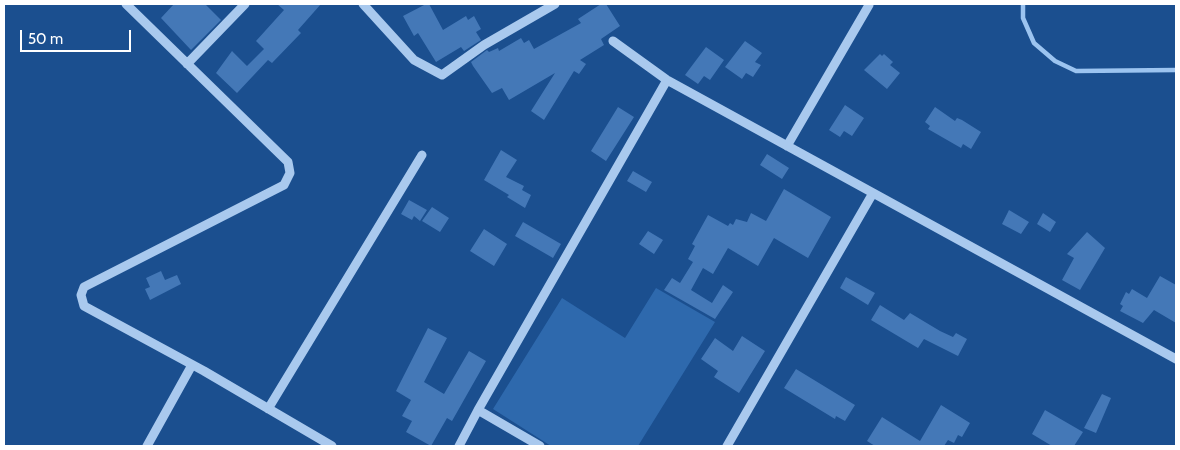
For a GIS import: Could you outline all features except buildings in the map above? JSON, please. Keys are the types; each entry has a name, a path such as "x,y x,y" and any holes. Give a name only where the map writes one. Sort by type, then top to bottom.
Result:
{"street":[{"path":"126,4 288,162 290,173 284,185 84,287 81,295 84,306 192,365 332,446"},
{"path":"187,64 245,4"},
{"path":"367,5 414,60 442,74 484,45 555,4"},
{"path":"787,146 869,5"},
{"path":"613,41 667,80 1176,359"},
{"path":"459,446 667,80"},
{"path":"268,409 422,155"},
{"path":"727,446 873,193"},
{"path":"147,446 192,365"},
{"path":"478,410 540,446"}],"shaded area":[{"path":"656,288 715,322 638,446 551,446 493,409 562,298 625,338"}],"waterway":[{"path":"1023,4 1023,18 1034,43 1055,61 1076,71 1176,70"}]}
